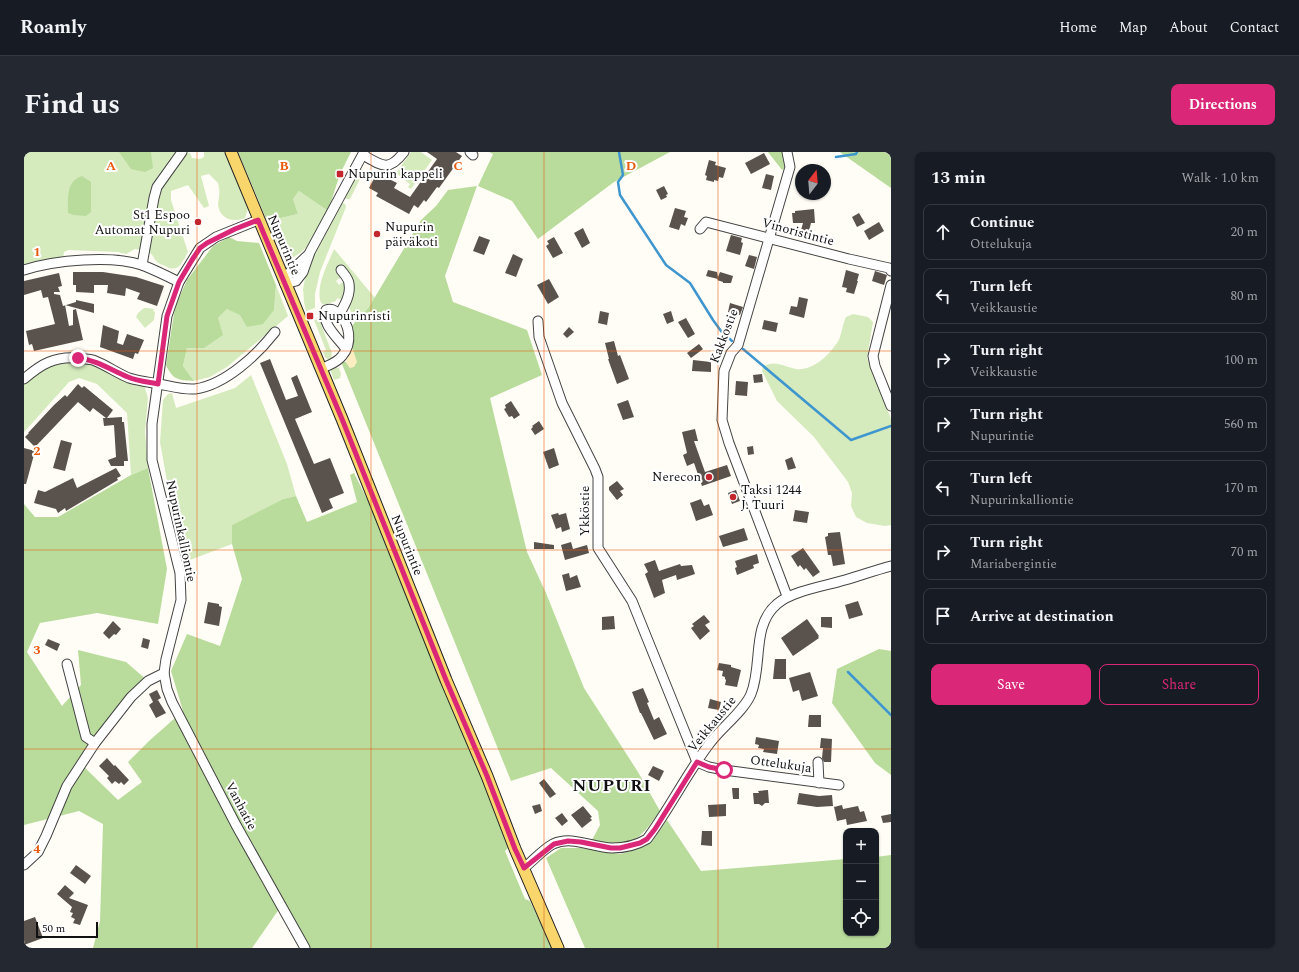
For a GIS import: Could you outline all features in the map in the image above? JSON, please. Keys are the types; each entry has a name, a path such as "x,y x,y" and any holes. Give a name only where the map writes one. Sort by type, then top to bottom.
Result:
{"main road":[{"name":"Nupurintie","path":"231,152 342,419 443,673 487,776 515,849 558,948"}],"street":[{"path":"142,265 157,187 182,152"},
{"path":"285,284 296,281 303,272 310,252 363,154 384,166 392,165 404,152"},
{"name":"Kakkostie","path":"787,152 790,167 770,237 738,344 731,353 724,371 722,420 729,443 787,596"},
{"name":"Nupurinkalliontie","path":"164,673 166,659 181,600 180,573 152,460 152,424 167,316 179,282 200,248 235,229 258,220"},
{"name":"Vinoristintie","path":"700,229 706,222 889,268 891,271"},
{"path":"24,270 55,263 110,260 142,265 179,282"},
{"path":"339,315 346,303 350,284 341,270"},
{"path":"891,285 873,356 875,366 891,406"},
{"path":"320,369 338,361 344,355 349,343 348,329 344,319 333,310 326,310 325,319 329,327 346,349"},
{"name":"Ykköstie","path":"538,322 539,337 562,403 598,477 598,548 632,601 697,762"},
{"path":"24,379 42,365 52,360 66,357 92,360 138,381 195,389 224,378 247,361 275,332"},
{"name":"Veikkaustie","path":"524,868 554,844 568,841 611,848 620,848 640,843 647,839 711,742 736,715 750,696 755,684 760,636 765,617 771,609 787,596 847,580 891,566"},
{"path":"67,664 86,737 95,743"},
{"path":"24,865 38,852 67,786 95,743 131,697 148,681 164,673"},
{"name":"Vanhatie","path":"164,673 167,689 172,702 236,825 305,948"},
{"name":"Ottelukuja","path":"697,762 709,767 724,770 839,785"},
{"path":"818,762 819,783"}],"green space":[{"path":"24,152 179,152 157,180 141,250 135,249 126,254 118,252 68,250 64,252 63,258 24,266"},
{"path":"119,152 151,152 153,168 145,172 131,169"},
{"path":"186,152 190,153 192,158 200,159 204,157 204,152 226,152 248,209 245,218 232,220 224,217 219,210 218,205 218,183 209,174 201,176 209,206 204,208 188,185 171,191 171,200 188,252 180,266 174,269 161,265 148,252 160,189"},
{"path":"238,152 351,152 340,174 328,211 299,191 293,199 298,214 267,221"},
{"path":"411,152 421,152 432,160 411,189 408,187 410,184 396,173"},
{"path":"489,152 670,152 614,182 538,239 512,201 478,186 493,154"},
{"path":"768,152 784,152 787,166 782,170"},
{"path":"840,152 891,152 891,188 841,153"},
{"path":"360,169 362,169 363,173 350,199 346,199 344,197"},
{"path":"82,176 91,182 91,212 86,216 68,213 69,191 73,182"},
{"path":"477,186 445,276 453,302 527,330 542,375 490,398 527,552 546,593 584,688 638,772 660,811 645,831 632,841 625,843 592,840 600,825 598,811 551,768 511,781 342,364 343,362 346,362 350,368 351,328 369,307 421,220 436,206 448,190"},
{"path":"299,191 328,211 308,246 289,260 278,246 267,221 298,214 293,199"},
{"path":"342,203 345,204 346,207 320,272 315,294 315,308 306,311 303,289 305,279 313,258"},
{"path":"229,237 237,241 259,243 276,285 274,310 263,324 247,327 240,315 227,309 218,318 223,335 204,348 187,348 183,366 194,381 177,378 171,374 166,365 175,307 187,280 213,246"},
{"path":"334,249 375,298 355,322 349,307 353,285 352,280 342,268 338,268 337,270 341,277 336,281 339,285 344,281 347,287 342,300 337,298 336,301 324,305 321,303 321,282"},
{"path":"276,285 288,316 227,367 210,377 194,381 183,366 187,348 204,348 218,318 227,309 240,314 274,310"},
{"path":"144,308 154,309 153,311 155,312 154,320 145,328 136,317"},
{"path":"853,314 868,317 873,322 867,358 891,419 891,525 885,526 867,523 856,517 851,506 852,493 848,482 814,437 777,401 762,371 763,367 771,364 780,364 796,369 802,369 808,368 820,362 837,343 846,317"},
{"path":"319,319 332,353 329,360 325,357 323,352 326,350 314,320"},
{"path":"65,360 96,366 144,385 148,398 145,432 148,468 131,475 127,413 97,384 79,378 69,382 24,432 24,383 46,367"},
{"path":"336,367 339,368 341,374 340,378 334,380 330,369"},
{"path":"251,375 287,464 296,496 283,499 232,525 232,544 182,563 160,442 163,400 168,394 172,393 176,408 235,388"},
{"path":"148,468 167,569 158,624 97,613 40,623 27,652 62,706 81,685 78,650 126,662 148,681 81,764 118,800 142,782 128,762 183,711 171,671 187,634 220,646 242,579 232,544 232,525 283,499 296,496 307,522 357,502 350,475 354,473 379,523 476,762 508,848 505,851 525,899 530,901 552,948 309,948 284,902 252,948 93,948 100,921 103,824 79,811 24,825 24,504 35,517 58,517 131,475"},
{"path":"879,649 891,651 891,775 875,763 832,703 837,669"},
{"path":"667,820 701,871 843,859 843,936 879,936 879,857 891,855 891,948 585,948 546,858 561,848 582,848 620,854 640,848 652,841"}],"sand":[{"path":"351,344 357,362 354,367 350,368 346,362"}],"building":[{"path":"427,152 456,152 462,156 439,188 437,187 426,202 424,200 418,208 414,205 409,214 376,196 378,193 369,188 377,173 397,183 394,188 410,197 437,159"},
{"path":"764,153 770,164 751,174 745,163"},
{"path":"709,160 716,162 715,165 726,168 723,178 719,177 718,181 714,180 714,182 706,180 707,176 705,175"},
{"path":"766,174 774,176 771,190 762,188"},
{"path":"664,186 668,194 666,195 667,197 661,200 656,190"},
{"path":"675,208 686,211 684,217 688,218 685,226 681,224 679,230 669,227"},
{"path":"814,209 815,223 811,223 807,239 799,237 803,223 793,223 792,213 795,213 795,211"},
{"path":"859,213 865,223 857,227 852,217"},
{"path":"879,222 884,231 869,240 864,231"},
{"path":"583,228 590,243 582,248 574,233"},
{"path":"731,235 742,238 741,242 743,243 740,255 726,251"},
{"path":"479,236 490,240 484,255 473,251"},
{"path":"554,237 563,253 553,258 546,246 549,244 547,241"},
{"path":"513,254 523,259 516,277 505,273"},
{"path":"749,255 757,257 754,269 745,266"},
{"path":"708,270 717,272 718,277 720,272 733,276 731,283 723,283 717,280 718,279 706,276"},
{"path":"846,270 859,274 854,294 846,292 847,288 842,287"},
{"path":"875,271 887,275 884,285 872,281"},
{"path":"73,272 103,272 136,277 164,286 157,306 137,299 140,293 126,288 125,296 107,293 108,285 94,285 94,293 76,292 76,285 73,285"},
{"path":"59,273 62,286 58,287 60,292 54,292 54,294 60,295 63,306 65,305 69,326 73,325 73,310 76,309 83,340 34,351 32,344 29,345 26,331 55,324 48,297 43,298 41,290 24,295 24,281"},
{"path":"549,279 559,297 548,304 537,285"},
{"path":"799,297 808,299 804,318 789,314 791,306 797,307"},
{"path":"76,300 94,304 94,313 66,305 76,302"},
{"path":"730,303 743,307 740,315 728,312"},
{"path":"600,311 609,313 607,325 598,323"},
{"path":"671,311 674,321 667,324 663,314"},
{"path":"686,318 695,334 688,338 678,322"},
{"path":"764,320 778,323 776,332 762,329"},
{"path":"103,325 119,331 117,343 123,345 127,334 144,340 138,354 135,353 133,359 100,347"},
{"path":"569,327 574,332 567,338 563,334"},
{"path":"614,341 618,356 620,355 629,379 617,384 608,359 605,343"},
{"path":"699,344 703,349 691,358 687,353"},
{"path":"270,359 286,400 298,396 291,378 297,375 312,412 295,419 314,464 330,458 344,493 329,499 333,508 322,513 260,363"},
{"path":"693,360 711,362 711,372 692,371"},
{"path":"762,374 763,382 754,383 753,375"},
{"path":"736,381 748,382 747,396 735,395"},
{"path":"78,384 82,388 84,386 113,410 107,418 122,417 122,422 124,422 128,461 124,461 124,466 111,466 108,460 116,457 114,425 104,426 103,418 106,418 93,408 90,412 78,402 35,447 25,437 54,405 65,395 67,397"},
{"path":"628,400 634,417 623,420 617,404"},
{"path":"511,401 520,415 514,419 512,416 509,417 504,409 506,408 505,405"},
{"path":"539,421 544,429 535,435 531,429 533,427 532,426"},
{"path":"695,429 698,441 694,441 705,472 727,465 731,476 702,486 694,463 687,466 683,455 687,453 682,432"},
{"path":"61,440 72,443 65,471 53,468"},
{"path":"753,446 754,454 748,455 747,447"},
{"path":"24,448 35,451 26,484 24,484"},
{"path":"554,448 559,465 549,469 543,452"},
{"path":"792,457 796,468 788,470 785,460"},
{"path":"116,468 121,476 117,478 118,480 66,511 65,508 58,513 56,509 34,503 38,490 45,492 73,478 77,488"},
{"path":"617,481 624,489 620,491 623,495 617,500 609,490 609,487"},
{"path":"736,490 740,501 732,504 728,493"},
{"path":"701,499 704,506 709,504 713,515 696,521 690,503"},
{"path":"795,510 809,512 807,523 793,521"},
{"path":"558,513 559,515 566,513 570,529 562,532 561,527 556,529 551,515"},
{"path":"744,528 748,540 723,547 719,536"},
{"path":"840,532 845,564 833,566 831,555 828,555 825,537 828,536 828,533"},
{"path":"534,542 554,545 554,549 534,549"},
{"path":"571,542 573,549 587,545 589,553 565,560 561,545"},
{"path":"803,548 820,572 813,577 806,568 804,570 800,565 798,567 791,556"},
{"path":"757,554 759,563 753,565 754,568 737,575 735,561"},
{"path":"655,560 659,571 680,564 681,566 692,565 695,574 677,580 676,575 662,580 665,593 654,598 645,574 648,572 644,564"},
{"path":"569,573 570,578 577,575 581,587 566,591 562,575"},
{"path":"858,601 863,615 849,619 845,605"},
{"path":"208,602 219,604 219,606 222,607 219,626 204,623"},
{"path":"704,615 710,622 705,625 710,631 700,640 691,628 694,626 692,624"},
{"path":"614,616 615,629 602,630 602,617"},
{"path":"821,617 832,617 832,628 821,627"},
{"path":"807,619 819,638 793,656 781,638"},
{"path":"113,621 121,629 116,635 114,634 109,639 103,633"},
{"path":"143,638 150,640 148,649 141,647"},
{"path":"48,639 60,644 57,651 45,645"},
{"path":"775,659 786,659 786,679 773,679"},
{"path":"719,663 731,665 731,667 741,670 737,687 725,685 725,677 722,676 723,671 717,670"},
{"path":"810,672 818,696 802,701 799,690 793,692 789,678"},
{"path":"643,688 654,720 659,717 667,734 654,740 640,713 632,692"},
{"path":"157,690 161,698 156,701 158,700 166,713 156,718 149,705 153,702 149,694"},
{"path":"710,699 721,702 719,710 708,708"},
{"path":"809,715 821,715 821,727 808,727"},
{"path":"756,737 779,741 777,754 763,752 764,749 758,748 759,745 755,744"},
{"path":"821,738 832,739 831,762 824,762 822,758 823,748 820,748"},
{"path":"107,758 129,780 124,785 121,782 119,784 115,781 112,784 107,778 109,776 99,766"},
{"path":"653,766 664,771 659,781 648,775"},
{"path":"544,779 556,794 550,798 539,783"},
{"path":"732,788 739,788 739,799 733,799"},
{"path":"768,790 769,803 765,803 762,806 759,804 754,804 753,793"},
{"path":"799,793 819,796 832,795 833,806 817,807 797,804"},
{"path":"540,804 542,811 535,814 532,806"},
{"path":"726,804 726,816 709,817 708,805"},
{"path":"842,805 843,809 858,806 860,812 864,811 867,821 847,825 846,819 837,821 834,807"},
{"path":"583,806 592,817 590,818 592,820 582,828 571,815"},
{"path":"562,813 568,821 562,826 555,818"},
{"path":"891,814 891,822 883,823 881,816"},
{"path":"702,831 712,831 712,846 701,845"},
{"path":"76,865 91,876 85,884 70,873"},
{"path":"65,885 74,893 69,898 88,905 80,925 73,923 75,919 71,917 73,913 70,912 72,907 57,894"},
{"path":"35,917 43,938 24,945 24,921"}],"waterway":[{"path":"619,152 623,175 618,182 620,195 666,265 690,283 713,320 721,331 732,341"},
{"path":"836,157 856,154 857,152"},
{"path":"743,349 851,440 891,426"},
{"path":"848,672 891,715"}],"place":[{"name":"Nupurin kappeli","path":"340,174"},
{"name":"St1 Espoo Automat Nupuri","path":"198,222"},
{"name":"Nupurin päiväkoti","path":"377,234"},
{"name":"Nupurinristi","path":"310,316"},
{"name":"Nerecon","path":"709,477"},
{"name":"Taksi 1244 J. Tuuri","path":"733,497"}],"district":[{"name":"NUPURI","path":"612,786"}],"route":[{"path":"78,358 92,360 138,381 158,384 167,316 179,282 192,260 200,248 216,237 258,220 342,419 446,680 524,868 554,844 568,841 611,848 620,848 640,843 647,839 655,829 697,762 709,767 724,770"}]}
